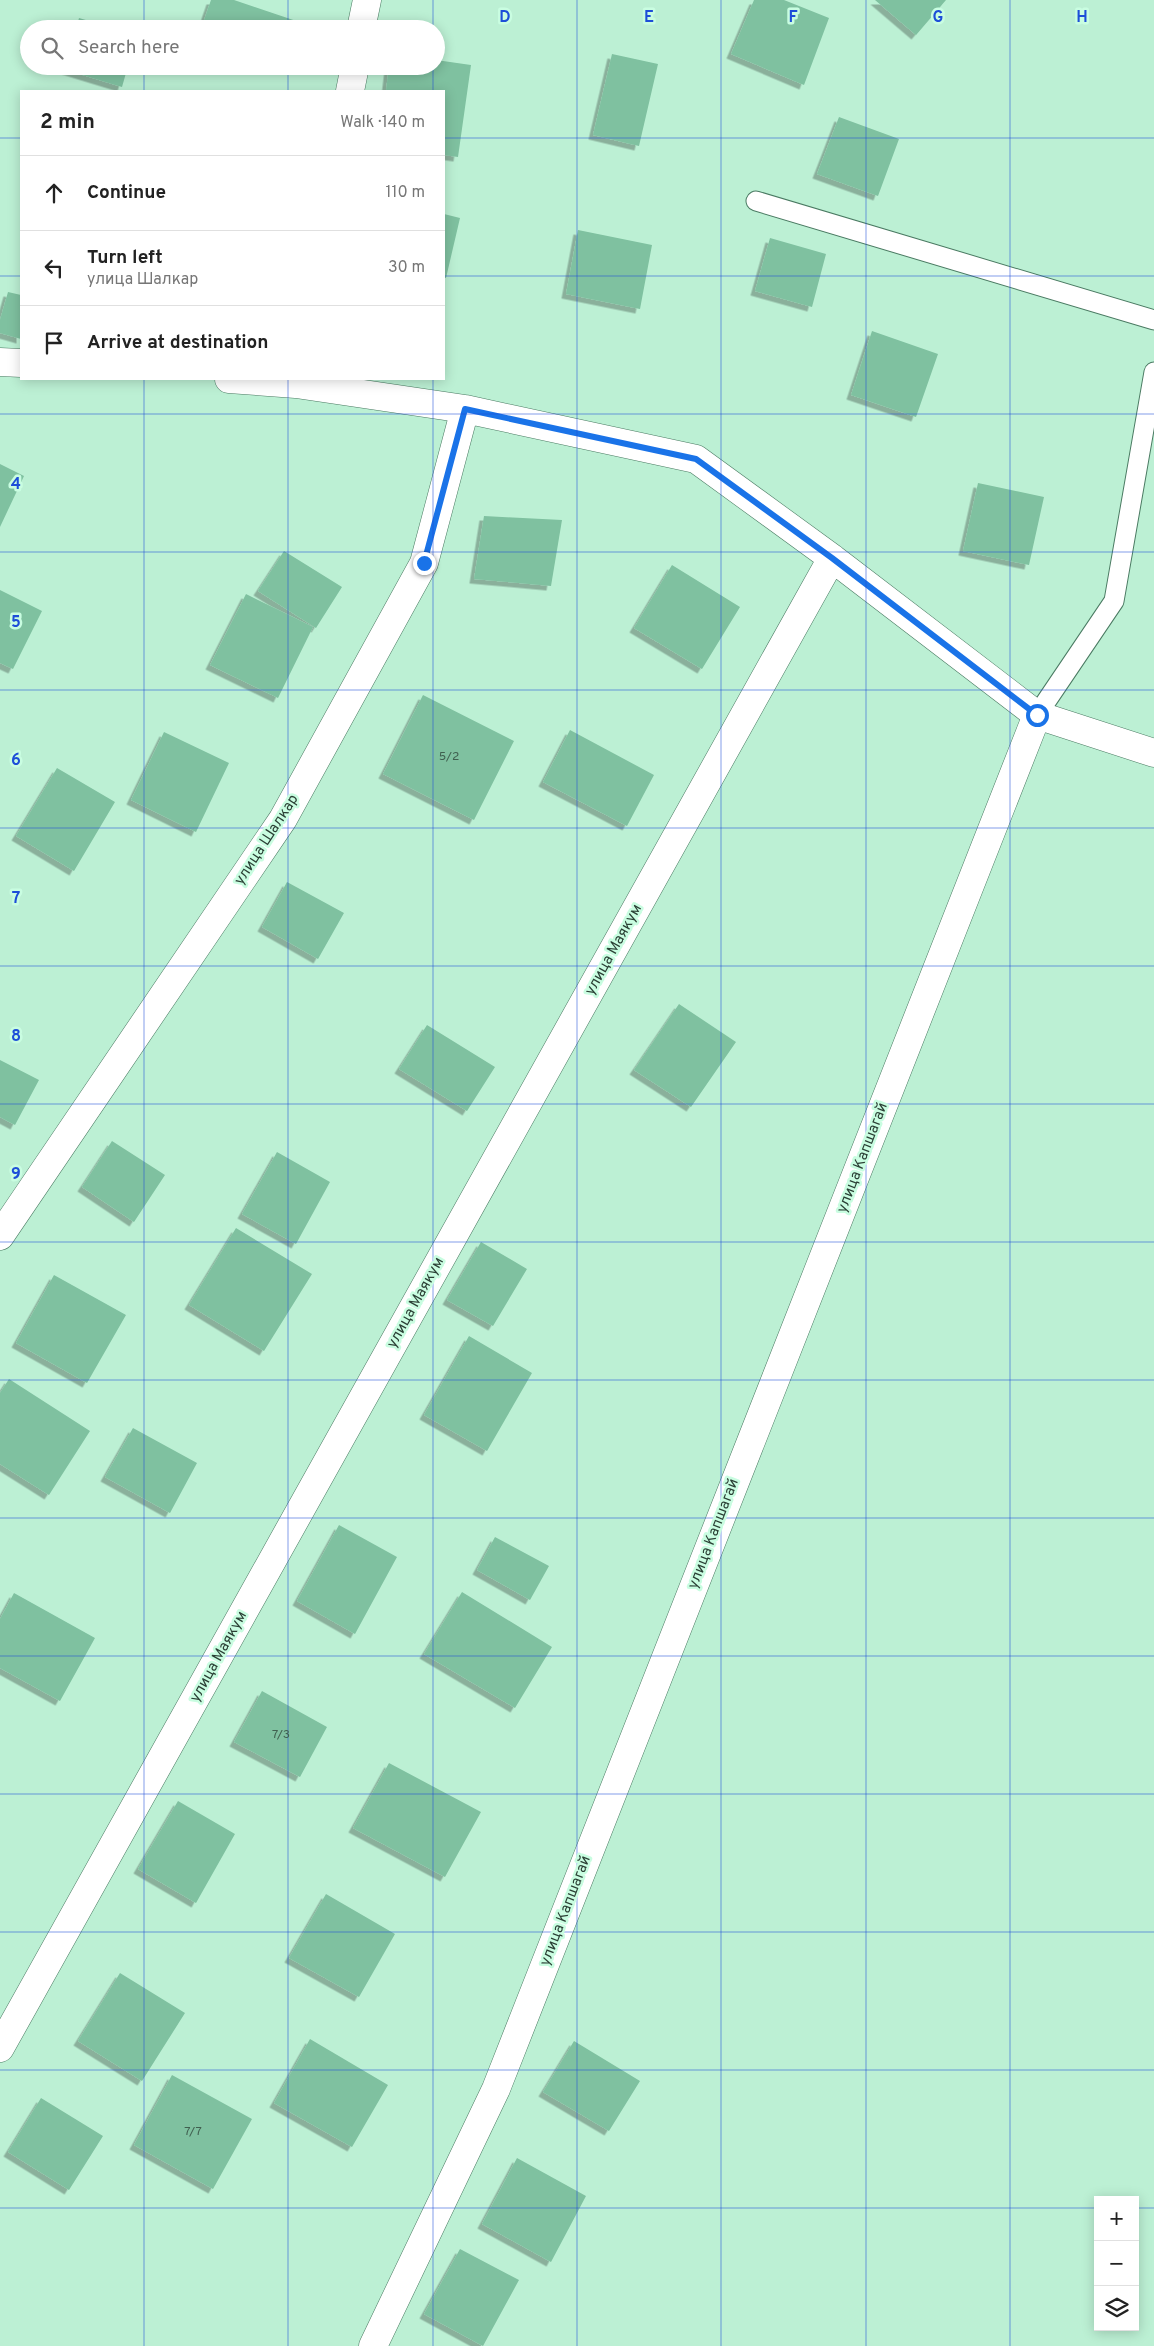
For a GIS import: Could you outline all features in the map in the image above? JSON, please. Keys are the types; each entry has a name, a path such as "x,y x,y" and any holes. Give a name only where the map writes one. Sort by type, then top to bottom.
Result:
{"street":[{"path":"363,20 367,0"},
{"path":"350,90 353,75"},
{"path":"0,362 20,363"},
{"path":"263,380 297,381 465,409 696,459 832,558 1037,715 1154,753"},
{"name":"улица Шалкар","path":"0,1236 283,819 424,563 465,409"},
{"name":"улица Маякум","path":"0,2048 832,558"},
{"name":"улица Капшагай","path":"373,2346 496,2089 1037,715"}],"lane":[{"path":"756,201 1154,320"},
{"path":"1037,715 1114,601 1154,372"}],"building":[{"path":"211,0 234,0 293,20 204,20"},
{"path":"754,0 784,0 829,18 804,85 731,54"},
{"path":"875,0 946,0 916,35"},
{"path":"612,54 658,64 639,146 593,135"},
{"path":"445,61 471,65 458,157 445,155 445,90 386,90 388,75 445,75"},
{"path":"83,75 125,75 122,87"},
{"path":"839,117 899,139 878,196 817,174"},
{"path":"445,214 460,218 445,278"},
{"path":"578,230 652,245 640,309 566,294"},
{"path":"770,238 826,254 812,307 755,291"},
{"path":"8,292 20,295 20,339 0,333 0,320"},
{"path":"872,331 938,354 916,417 851,395"},
{"path":"0,464 24,476 0,527"},
{"path":"978,483 1044,497 1029,565 963,551"},
{"path":"484,516 562,520 551,586 474,579"},
{"path":"284,551 342,587 316,628 258,591"},
{"path":"672,565 740,607 702,669 634,628"},
{"path":"0,590 42,611 13,669 0,663"},
{"path":"246,594 313,627 278,698 210,665"},
{"path":"423,695 514,741 474,820 383,774"},
{"path":"570,730 654,775 627,826 543,782"},
{"path":"164,732 229,763 196,832 131,800"},
{"path":"57,768 115,802 74,871 16,836"},
{"path":"287,882 344,913 318,959 262,927"},
{"path":"679,1004 736,1042 691,1107 634,1070"},
{"path":"427,1025 495,1067 467,1111 399,1069"},
{"path":"0,1060 39,1080 15,1125 0,1117"},
{"path":"112,1141 165,1175 134,1222 82,1187"},
{"path":"277,1152 330,1182 296,1244 242,1214"},
{"path":"236,1228 312,1274 264,1351 189,1305"},
{"path":"481,1242 527,1269 493,1326 447,1300"},
{"path":"54,1275 126,1315 87,1383 16,1343"},
{"path":"469,1336 532,1373 487,1451 424,1415"},
{"path":"9,1379 90,1431 49,1495 0,1464 0,1393"},
{"path":"133,1428 197,1463 170,1513 105,1477"},
{"path":"339,1525 397,1557 355,1634 297,1601"},
{"path":"495,1537 549,1566 530,1600 477,1570"},
{"path":"462,1592 552,1647 515,1708 424,1654"},
{"path":"14,1593 95,1638 60,1701 0,1668 0,1619"},
{"path":"262,1691 327,1727 300,1777 234,1742"},
{"path":"389,1763 481,1812 445,1877 353,1828"},
{"path":"178,1801 235,1834 196,1903 138,1869"},
{"path":"326,1894 395,1934 359,1997 289,1958"},
{"path":"120,1973 185,2013 142,2081 78,2041"},
{"path":"310,2039 388,2085 352,2147 274,2103"},
{"path":"574,2041 640,2081 609,2131 543,2092"},
{"path":"172,2075 252,2119 213,2189 134,2145"},
{"path":"41,2098 103,2136 69,2190 8,2152"},
{"path":"517,2158 586,2196 551,2262 482,2224"},
{"path":"460,2249 519,2280 483,2346 424,2314"}],"route":[{"path":"424,563 465,409 696,459 832,558 1037,715"}]}
